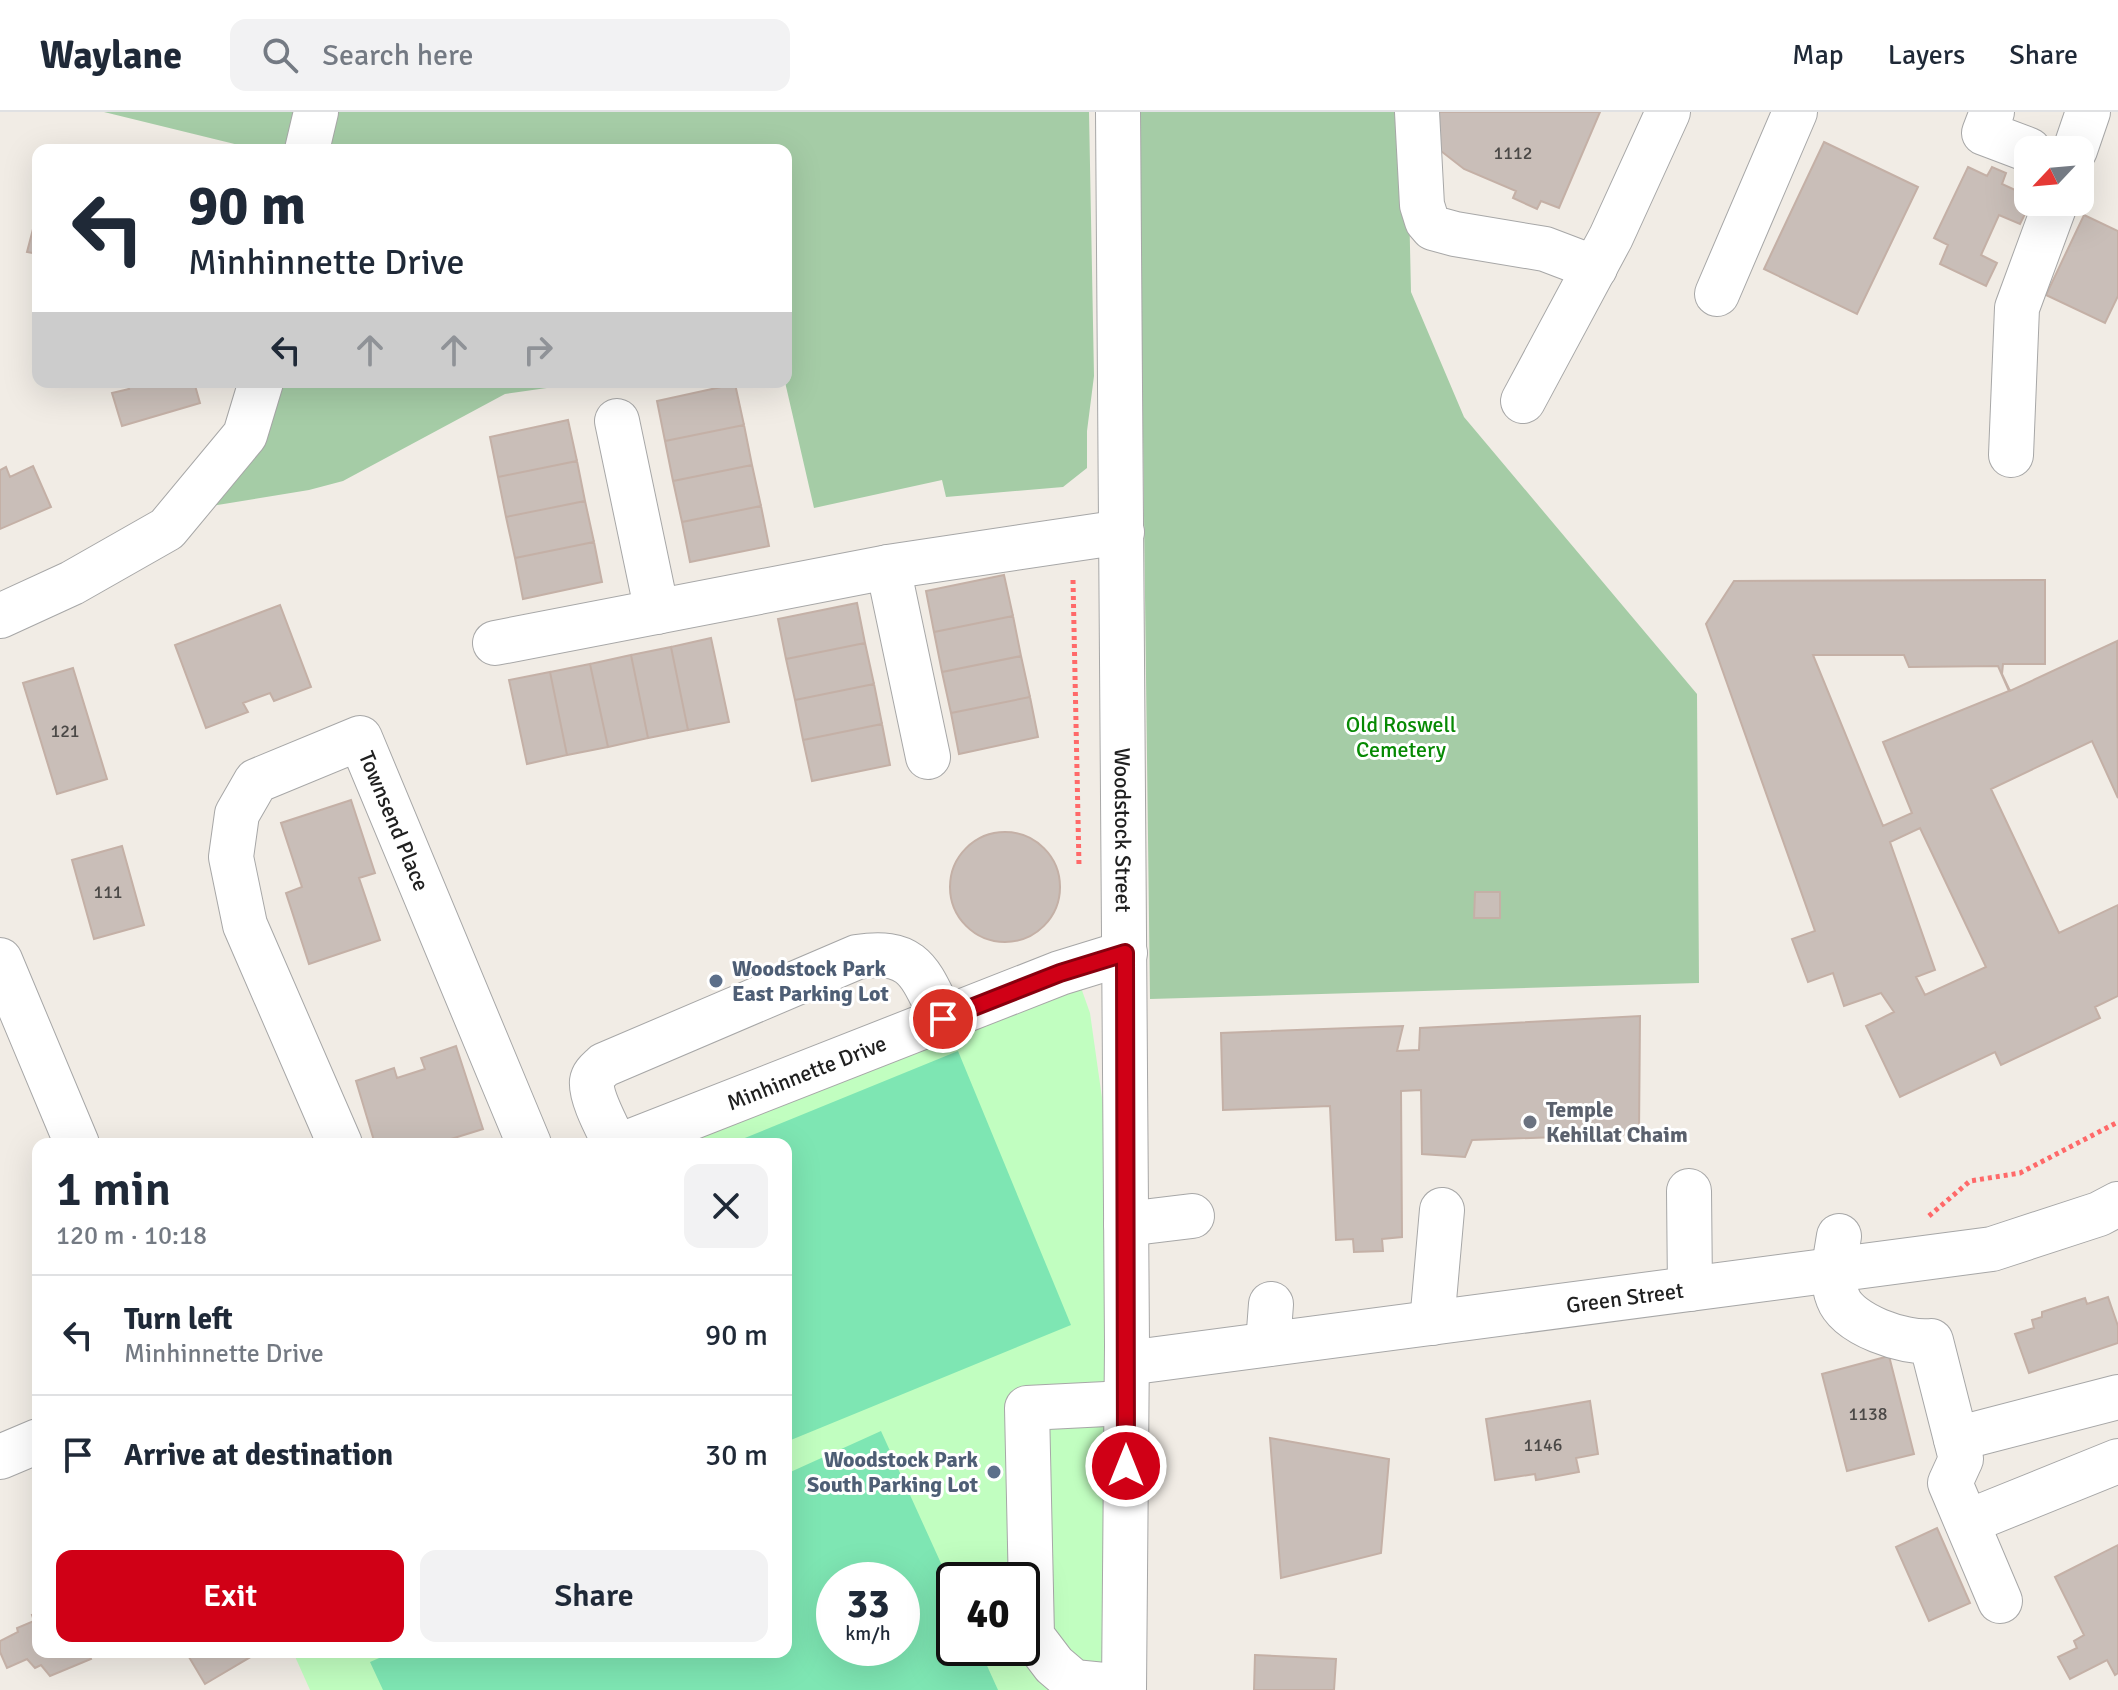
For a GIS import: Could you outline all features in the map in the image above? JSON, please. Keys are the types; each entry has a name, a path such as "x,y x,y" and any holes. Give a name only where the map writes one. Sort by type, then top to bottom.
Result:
{"street":[{"path":"308,144 316,112"},
{"name":"Woodstock Street","path":"1118,112 1125,953 1124,1688"},
{"path":"1417,112 1422,205 1433,228 1545,249 1595,268"},
{"path":"1523,401 1595,268 1668,112"},
{"path":"1717,294 1795,112"},
{"path":"1992,112 1984,133 2014,144"},
{"path":"2080,136 2088,112"},
{"path":"2011,455 2017,308 2051,216"},
{"path":"0,616 72,583 167,529 245,435 259,388"},
{"path":"617,421 657,612"},
{"path":"495,643 888,567 1122,532"},
{"path":"888,567 928,757"},
{"name":"Townsend Place","path":"337,1138 245,925 231,857 237,814 256,781 360,738 527,1138"},
{"name":"Minhinnette Drive","path":"639,1138 1060,973 1125,953"},
{"path":"612,1138 595,1099 592,1083 604,1065 857,957 893,955 910,963 920,974 943,1019"},
{"path":"0,960 74,1138"},
{"path":"1689,1191 1690,1289"},
{"name":"Green Street","path":"1124,1688 1074,1682 1054,1665 1032,1636 1027,1408 1126,1383 1270,1324 1432,1323 1690,1289 1836,1253 1992,1249 2099,1214 2118,1204"},
{"path":"1432,1323 1442,1210"},
{"path":"1126,1224 1192,1216"},
{"path":"1836,1253 1838,1301 1861,1323 1915,1343 1931,1341 1961,1459 1950,1483 2000,1601"},
{"path":"1956,1439 2118,1397"},
{"path":"0,1457 32,1444"},
{"path":"1967,1522 2118,1461"}],"path":[{"path":"1073,539 1079,870"}],"green space":[{"path":"104,112 1089,112 1094,376 1087,431 1087,468 1063,487 946,497 942,480 814,508 786,388 792,388 792,144 235,144"},
{"name":"Old Roswell Cemetery","path":"1139,112 1407,112 1411,292 1464,417 1697,694 1699,983 1150,999"},
{"path":"268,388 547,388 505,394 343,481 309,490 199,508"},
{"path":"1073,965 1090,1013 1103,1105 1127,1345 1141,1690 310,1690 296,1658 792,1658 792,1138 668,1138"},
{"path":"958,1051 1071,1325 792,1440 792,1138 745,1138"},
{"path":"881,1431 940,1562 936,1562 936,1666 987,1666 998,1690 383,1690 370,1662 379,1658 792,1658 792,1471"}],"building":[{"path":"1434,112 1600,112 1559,208 1541,201 1537,209 1513,198 1516,191 1464,169 1423,137"},
{"path":"1824,142 1918,187 1857,314 1764,269"},
{"path":"1968,167 1987,176 1992,167 2006,173 2002,184 2014,190 2014,216 2024,216 2020,224 1999,215 1981,255 1997,263 1986,286 1940,264 1948,245 1934,238"},
{"path":"2084,216 2118,231 2118,296 2105,323 2046,295"},
{"path":"32,233 32,253 27,252"},
{"path":"196,388 200,403 122,426 112,393 129,389"},
{"path":"717,388 736,388 744,425 665,441 657,401"},
{"path":"568,420 577,461 498,477 490,437"},
{"path":"744,425 752,465 673,481 665,441"},
{"path":"577,461 585,501 506,517 498,477"},
{"path":"752,465 761,506 682,522 673,481"},
{"path":"33,466 51,507 0,529 0,470 6,467 10,477"},
{"path":"585,501 594,542 515,558 506,517"},
{"path":"761,506 769,546 690,562 682,522"},
{"path":"594,542 602,582 523,599 515,558"},
{"path":"1004,575 1013,616 934,632 926,591"},
{"path":"2045,580 2045,664 2003,664 2002,674 2010,691 2117,641 2118,798 2092,741 1991,789 2059,933 2118,905 2118,996 2095,1007 2100,1018 2001,1065 1995,1052 1900,1097 1866,1026 1894,1012 1881,993 1844,1006 1833,973 1808,982 1792,939 1815,931 1706,624 1734,581","holes":["1813,655 1904,655 1909,667 1998,666 2009,691 1883,742 1912,813 1883,826","1920,828 1986,967 1925,995 1916,977 1935,970 1890,842"]},
{"path":"857,603 865,643 786,659 778,619"},
{"path":"280,605 311,687 274,701 270,693 243,703 248,712 206,728 175,645"},
{"path":"1013,616 1021,656 942,672 934,632"},
{"path":"711,638 729,722 688,730 671,647"},
{"path":"865,643 874,684 795,700 786,659"},
{"path":"671,647 688,730 648,738 631,655"},
{"path":"631,655 648,738 608,747 590,664"},
{"path":"1021,656 1030,697 951,713 942,672"},
{"path":"590,664 608,747 567,755 550,672"},
{"path":"73,668 107,779 57,794 23,683"},
{"path":"550,672 567,755 527,764 509,680"},
{"path":"874,684 882,724 803,740 795,700"},
{"path":"1030,697 1038,737 959,754 951,713"},
{"path":"882,724 890,765 812,781 803,740"},
{"path":"351,800 375,873 359,878 380,940 309,964 286,893 302,887 281,823"},
{"path":"1005,832 1026,837 1044,848 1055,866 1060,887 1055,908 1044,926 1026,937 1005,942 984,937 966,926 955,908 950,887 955,866 966,848 984,837"},
{"path":"122,846 144,925 94,939 72,860"},
{"path":"1475,892 1500,892 1500,918 1474,918"},
{"name":"Temple Kehillat Chaim","path":"1640,1016 1639,1134 1472,1140 1465,1157 1422,1154 1421,1090 1401,1091 1402,1237 1382,1239 1383,1251 1354,1252 1353,1239 1336,1240 1330,1106 1223,1110 1221,1033 1403,1026 1397,1051 1419,1050 1420,1028"},
{"path":"456,1046 483,1129 454,1138 373,1138 356,1081 394,1068 397,1078 425,1069 421,1058"},
{"path":"2108,1297 2118,1326 2118,1343 2029,1373 2015,1334 2034,1328 2032,1320 2042,1317 2042,1312 2085,1298 2087,1304"},
{"path":"1889,1356 1914,1454 1847,1471 1822,1374"},
{"path":"1590,1401 1598,1454 1576,1458 1579,1472 1536,1480 1535,1474 1495,1480 1486,1419"},
{"path":"1270,1438 1389,1459 1381,1553 1281,1578"},
{"path":"1937,1528 1970,1603 1929,1621 1896,1547"},
{"path":"2118,1545 2118,1673 2115,1675 2107,1660 2070,1679 2058,1657 2077,1648 2074,1641 2084,1635 2055,1577"},
{"path":"32,1622 32,1658 91,1659 50,1676 41,1665 35,1668 27,1659 7,1668 0,1652 0,1641 18,1632 17,1628"},
{"path":"1255,1655 1336,1659 1334,1690 1254,1690"},
{"path":"190,1658 249,1658 205,1684"}],"place":[{"name":"Woodstock Park East Parking Lot","path":"716,981"},
{"name":"Temple Kehillat Chaim","path":"1530,1122"},
{"name":"Woodstock Park South Parking Lot","path":"994,1472"}],"route":[{"path":"943,1019 1060,973 1125,953 1126,1466"}]}
